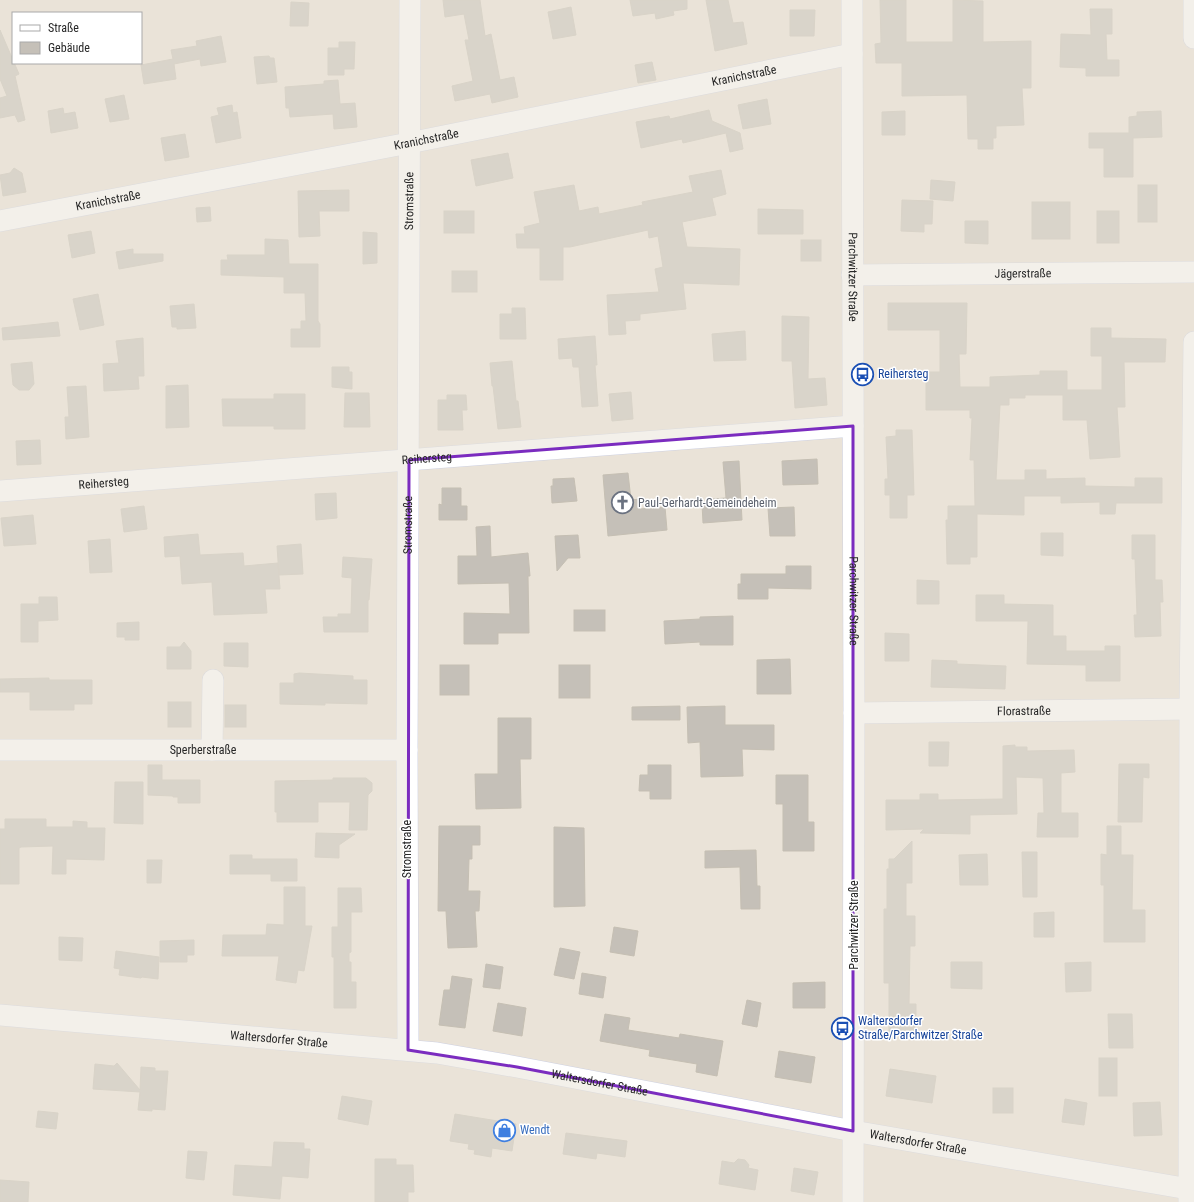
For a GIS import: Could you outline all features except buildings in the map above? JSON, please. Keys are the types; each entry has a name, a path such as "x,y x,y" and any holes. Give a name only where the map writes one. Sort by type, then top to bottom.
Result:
{"street":[{"name":"Stromstraße","path":"408,1050 407,750 410,0"},
{"name":"Parchwitzer Straße","path":"852,0 854,714 853,1202"},
{"path":"1194,0 1194,38"},
{"name":"Kranichstraße","path":"0,221 409,143 852,54"},
{"name":"Jägerstraße","path":"852,275 1194,272"},
{"path":"1191,1194 1194,342"},
{"name":"Reihersteg","path":"0,491 853,426"},
{"path":"212,750 213,680"},
{"name":"Florastraße","path":"854,714 1192,709"},
{"name":"Sperberstraße","path":"0,750 407,750"},
{"name":"Waltersdorfer Straße","path":"0,1015 437,1053 1191,1194"}],"highlighted area":[{"path":"853,426 853,1131 517,1067 408,1050 409,460"}],"place":[{"name":"Reihersteg","path":"863,374"},
{"name":"Paul-Gerhardt-Gemeindeheim","path":"623,503"},
{"name":"Waltersdorfer Straße/Parchwitzer Straße","path":"843,1028"},
{"name":"Wendt","path":"505,1130"}]}
